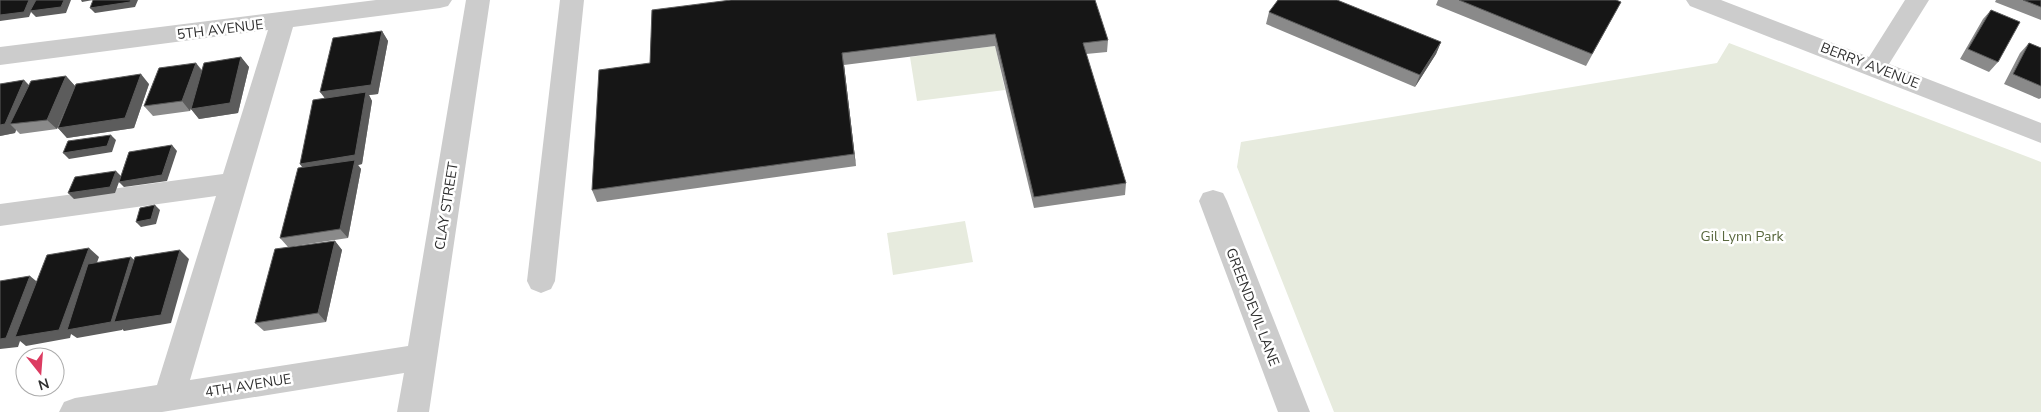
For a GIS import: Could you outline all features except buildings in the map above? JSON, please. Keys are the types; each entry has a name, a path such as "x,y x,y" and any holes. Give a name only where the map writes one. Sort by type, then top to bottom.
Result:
{"street":[{"name":"5TH AVENUE","path":"0,56 440,0"},
{"name":"CLAY STREET","path":"413,412 478,0"},
{"path":"541,281 572,0"},
{"name":"BERRY AVENUE","path":"1698,0 1875,67 2041,133"},
{"path":"1875,67 1916,0"},
{"path":"170,397 283,21"},
{"path":"0,215 234,183"},
{"name":"GREENDEVIL LANE","path":"1213,201 1294,412"},
{"name":"4TH AVENUE","path":"75,412 421,357"}],"green space":[{"name":"Gil Lynn Park","path":"1729,43 2041,162 2041,412 1334,412 1237,167 1241,142 1717,63"},
{"path":"995,46 1005,90 917,101 910,57"},
{"path":"965,221 973,262 893,275 887,233"}]}
